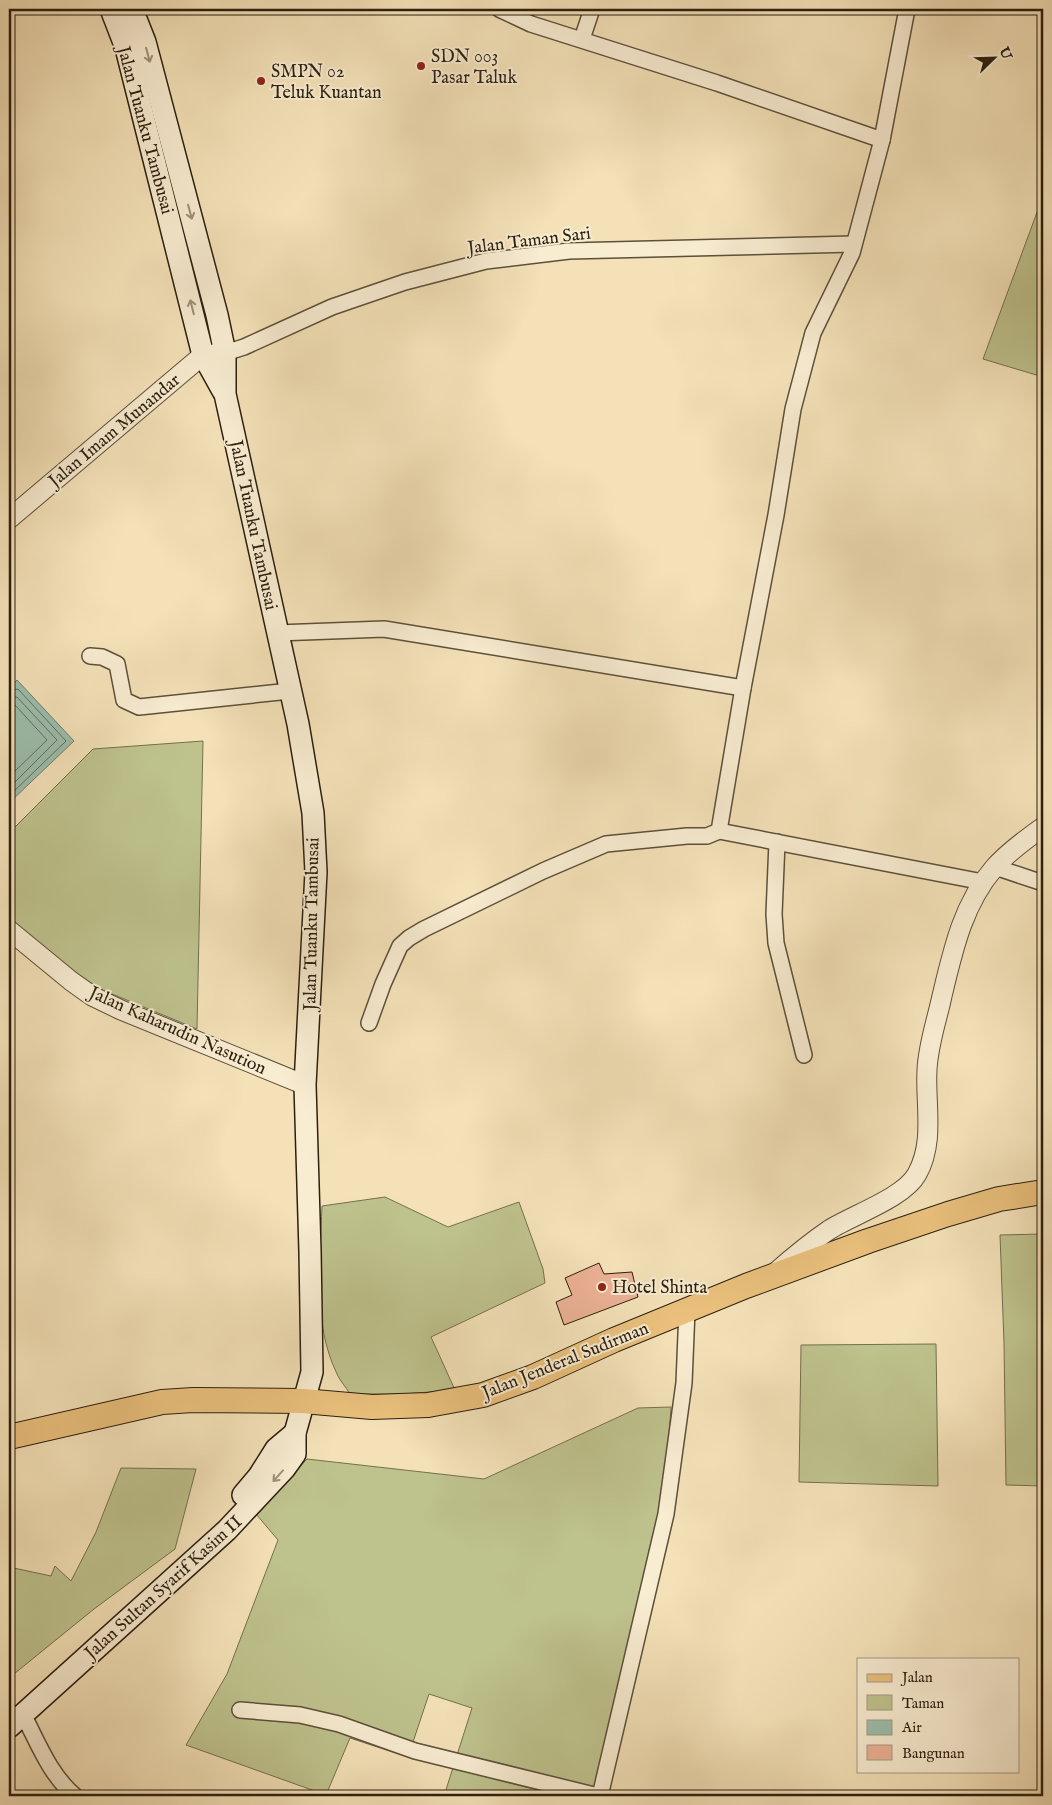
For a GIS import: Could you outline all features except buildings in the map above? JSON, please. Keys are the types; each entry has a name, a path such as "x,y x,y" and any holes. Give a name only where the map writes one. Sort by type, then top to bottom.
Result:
{"main road":[{"name":"Jalan Tuanku Tambusai","path":"111,9 126,48 203,355 225,394"},
{"name":"Jalan Tuanku Tambusai","path":"132,9 145,42 217,316 225,353 225,394 298,724 313,812 316,872 305,1085 312,1372 303,1402"},
{"name":"Jalan Jenderal Sudirman","path":"9,1437 162,1402 193,1400 303,1402 372,1407 428,1404 483,1395 533,1377 614,1340 771,1277 948,1214 999,1199 1043,1192"},
{"name":"Jalan Sultan Syarif Kasim II","path":"14,1714 55,1666 138,1594 228,1510 259,1476 276,1449 294,1433 303,1402"}],"street":[{"path":"499,9 531,24 882,140"},
{"path":"582,40 592,9"},
{"path":"719,831 743,688 796,400 813,333 852,253 882,140 907,9"},
{"name":"Jalan Taman Sari","path":"225,353 244,348 332,307 405,282 486,261 570,251 854,244"},
{"path":"203,355 225,353"},
{"name":"Jalan Imam Munandar","path":"9,519 203,355"},
{"path":"277,633 384,629 743,688"},
{"path":"90,656 102,657 117,664 124,700 139,706 290,691"},
{"path":"771,1277 797,1253 830,1229 901,1190 916,1176 923,1162 926,1148 928,1124 927,1069 953,948 968,908 983,882 995,867 1016,847 1043,827"},
{"path":"369,1023 383,984 400,946 409,938 542,872 606,844 687,836 707,836 719,831 983,882"},
{"path":"777,842 774,914 776,943 804,1056"},
{"path":"995,867 1043,884"},
{"name":"Jalan Kaharudin Nasution","path":"9,930 92,996 121,1010 305,1085"},
{"path":"240,1710 300,1716 339,1724 415,1751 599,1796 666,1514 684,1383 687,1310"},
{"path":"14,1714 64,1787 75,1796"}],"green space":[{"path":"1043,196 1043,377 983,359"},
{"path":"203,741 197,1029 100,989 49,954 9,920 9,833 93,749"},
{"path":"385,1197 448,1227 519,1202 543,1269 545,1283 431,1337 455,1390 403,1394 350,1394 338,1377 329,1354 324,1334 319,1292 322,1206"},
{"path":"1043,1234 1043,1486 1006,1485 1000,1235"},
{"path":"936,1344 938,1486 799,1482 801,1345"},
{"path":"671,1407 666,1480 596,1796 444,1796 472,1708 429,1694 408,1757 350,1738 326,1795 186,1745 227,1674 278,1540 256,1514 307,1459 484,1479 638,1408"},
{"path":"121,1468 196,1469 175,1549 94,1609 9,1678 9,1567 51,1576 55,1566 71,1581 96,1532"}],"water":[{"path":"17,680 74,741 9,803 9,688"}],"place":[{"name":"SDN 003 Pasar Taluk","path":"421,66"},
{"name":"SMPN 02 Teluk Kuantan","path":"261,81"},
{"name":"Hotel Shinta","path":"602,1287"}]}
